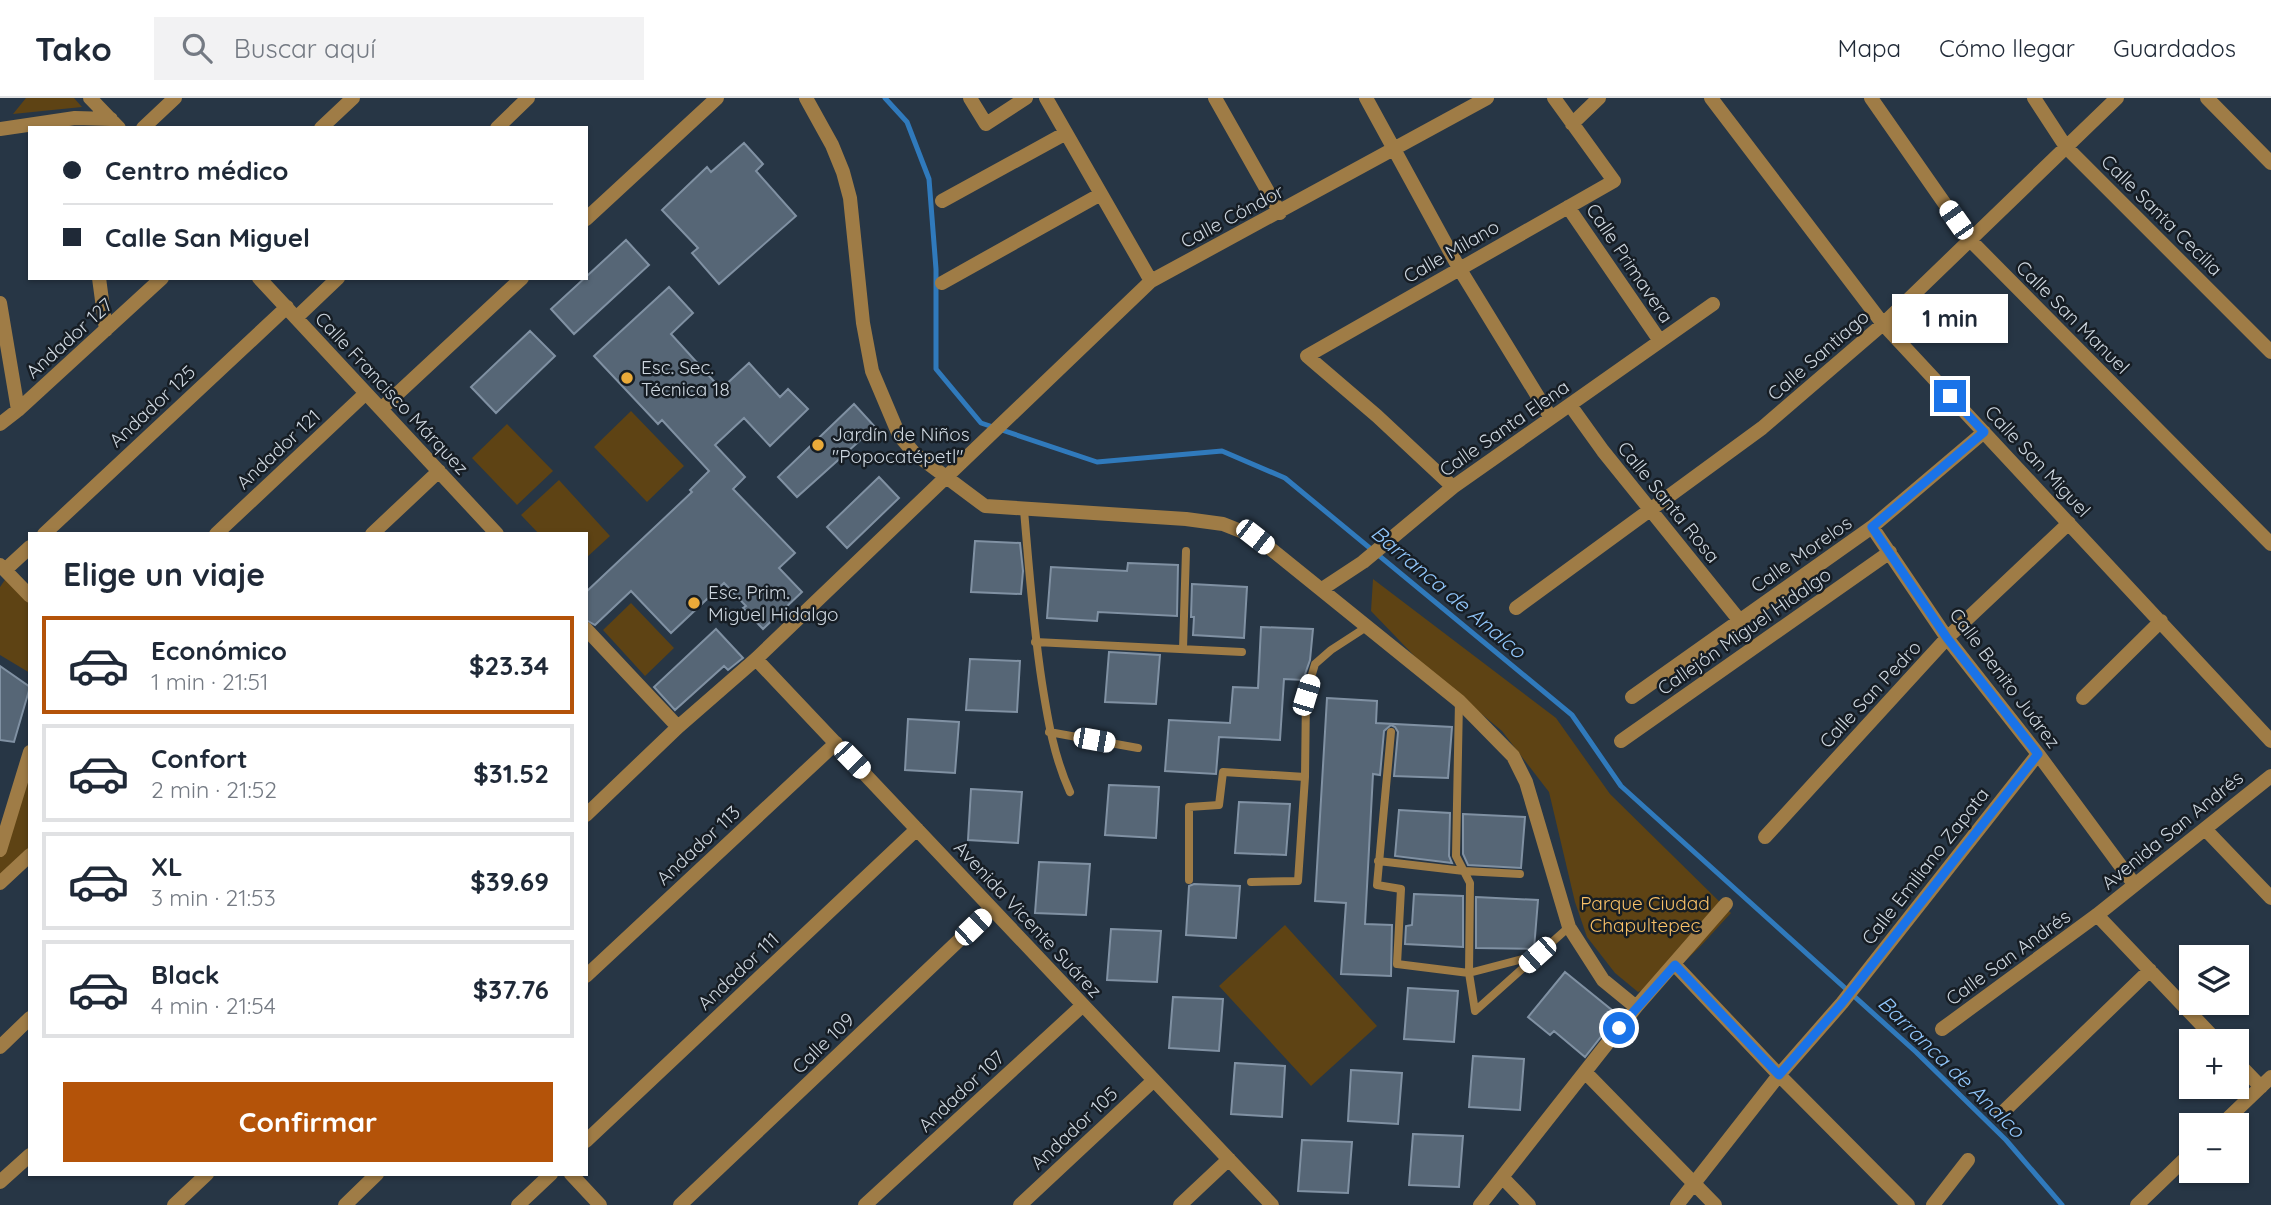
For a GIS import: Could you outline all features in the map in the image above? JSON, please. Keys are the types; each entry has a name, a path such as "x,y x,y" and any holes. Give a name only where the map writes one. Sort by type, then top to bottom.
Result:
{"street":[{"path":"90,98 115,123"},
{"path":"145,126 174,98"},
{"path":"323,126 353,98"},
{"path":"499,126 528,98"},
{"path":"588,217 717,98"},
{"path":"806,98 844,172 850,198 863,323 872,371 899,435 914,453 985,506 1186,519 1223,524 1255,537 1460,701 1513,756 1526,782 1569,927 1603,980 1636,1007"},
{"path":"970,98 986,124 1026,98"},
{"path":"1046,98 1151,281"},
{"path":"1215,98 1279,213"},
{"path":"1366,98 1459,268 1551,418"},
{"name":"Calle Cóndor","path":"588,813 678,727 756,659 1151,281 1487,98"},
{"path":"1555,98 1572,124 1599,98"},
{"name":"Calle San Miguel","path":"1711,98 1883,324 2271,741"},
{"name":"Calle San Manuel","path":"1871,98 1970,240 2271,544"},
{"name":"Calle Santa Cecilia","path":"2034,98 2066,146 2271,352"},
{"name":"Calle Santiago","path":"1516,608 1762,428 1883,324 2117,98"},
{"path":"2207,98 2271,163"},
{"path":"38,126 115,123"},
{"name":"Calle Milano","path":"1453,487 1307,356 1614,181 1572,124"},
{"path":"0,129 28,127"},
{"path":"942,201 1066,133"},
{"path":"942,283 1101,194"},
{"name":"Calle Primavera","path":"1568,207 1660,341"},
{"path":"99,280 106,330"},
{"name":"Andador 127","path":"0,424 160,280"},
{"name":"Calle Francisco Márquez","path":"261,280 495,532"},
{"name":"Andador 125","path":"46,532 291,313 335,280"},
{"path":"381,409 520,280"},
{"path":"0,303 18,410"},
{"name":"Calle Santa Elena","path":"1322,589 1363,562 1453,487 1713,304"},
{"name":"Andador 121","path":"218,532 366,393"},
{"name":"Calle Santa Rosa","path":"1570,405 1740,621"},
{"name":"Calle Morelos","path":"1632,696 1872,527 1984,432"},
{"path":"374,532 439,471"},
{"name":"Calle San Pedro","path":"1765,837 1947,638 2069,523"},
{"name":"Calle Benito Juárez","path":"1872,527 1947,638 2038,754 2134,884"},
{"path":"28,548 2,568 28,594"},
{"name":"Callejón Miguel Hidalgo","path":"1621,741 1890,552"},
{"path":"2083,698 2161,621"},
{"path":"588,632 678,727"},
{"name":"Avenida Vicente Suárez","path":"756,659 1272,1205"},
{"name":"Andador 113","path":"588,974 836,743"},
{"name":"Calle Emiliano Zapata","path":"1677,1205 1779,1075 1842,1003 2038,754"},
{"path":"0,850 28,759"},
{"name":"Avenida San Andrés","path":"2096,915 2271,776"},
{"name":"Andador 111","path":"588,1138 917,829"},
{"path":"2205,829 2271,898"},
{"path":"0,883 28,857"},
{"path":"1480,1205 1636,1007 1726,904"},
{"name":"Calle 109","path":"680,1205 992,909"},
{"path":"2096,915 2206,1029"},
{"name":"Calle San Andrés","path":"1942,1029 2096,915"},
{"path":"1675,965 1908,1205"},
{"path":"2001,1114 2150,970"},
{"name":"Andador 107","path":"865,1205 1083,1005"},
{"path":"0,1047 28,1020"},
{"path":"2234,1113 2266,1082 2249,1070"},
{"path":"1585,1072 1715,1205"},
{"name":"Andador 105","path":"1020,1205 1154,1080"},
{"path":"0,1182 28,1157"},
{"path":"1180,1205 1228,1159"},
{"path":"1933,1205 1968,1160"},
{"path":"2137,1205 2179,1165"},
{"path":"174,1205 205,1176"},
{"path":"345,1205 375,1176"},
{"path":"518,1205 549,1176"},
{"path":"573,1176 600,1205"},
{"path":"1503,1178 1529,1205"}],"lane":[{"path":"1024,510 1035,642 1049,732 1058,766 1070,792"},
{"path":"1183,649 1186,551"},
{"path":"1251,882 1298,881 1305,777 1306,695 1315,664 1368,626"},
{"path":"1035,642 1242,652"},
{"path":"1460,701 1455,856 1470,883 1468,973 1475,1011 1569,927"},
{"path":"1049,732 1138,748"},
{"path":"1391,732 1377,885 1401,889 1397,964 1468,973 1537,955"},
{"path":"1189,880 1189,807 1219,806 1223,772 1305,777"},
{"path":"1378,861 1464,871 1520,874"}],"green space":[{"path":"26,98 74,98 82,107 13,114"},
{"path":"631,411 684,466 647,502 594,447"},
{"path":"507,424 553,471 517,505 472,458"},
{"path":"559,480 610,536 588,556 588,532 537,532 521,515"},
{"path":"9,574 28,595 28,672 0,655 0,587"},
{"name":"Parque Ciudad Chapultepec","path":"1373,579 1556,718 1610,794 1731,913 1677,968 1638,992 1615,973 1587,937 1575,902 1549,792 1502,731 1425,667 1371,611"},
{"path":"631,603 674,648 645,676 603,630"},
{"path":"28,759 28,857 0,883 0,850"},
{"path":"1285,925 1377,1026 1311,1086 1219,986"}],"building":[{"path":"744,143 763,164 756,171 796,216 719,284 692,253 698,248 662,210 707,167 711,172"},
{"path":"626,240 649,265 574,334 551,309 583,280 588,280 588,275"},
{"path":"669,287 693,313 671,334 721,389 749,363 780,397 788,389 808,409 770,446 744,418 715,445 745,477 733,489 795,553 779,568 802,592 763,629 724,583 671,633 631,591 595,625 588,621 588,590 692,492 690,490 709,471 662,420 658,424 594,356"},
{"path":"530,331 555,356 496,413 471,387"},
{"path":"854,404 875,427 797,497 778,477"},
{"path":"879,477 899,498 847,548 827,527"},
{"path":"975,541 1020,543 1023,571 1021,594 971,592"},
{"path":"1128,563 1178,565 1177,616 1098,612 1097,621 1047,618 1051,567 1127,571"},
{"path":"1192,584 1247,587 1244,638 1193,635"},
{"path":"1261,627 1313,629 1310,660 1303,680 1284,679 1280,740 1219,737 1216,774 1165,771 1169,720 1230,723 1233,687 1258,688"},
{"path":"716,629 743,658 728,670 724,666 675,710 654,687"},
{"path":"1109,652 1160,655 1156,704 1105,702"},
{"path":"970,659 1020,661 1017,712 966,710"},
{"path":"0,666 28,686 28,694 14,742 0,740"},
{"path":"1327,698 1377,701 1376,723 1452,727 1448,778 1394,776 1398,732 1391,725 1384,731 1380,775 1373,774 1365,924 1392,925 1391,976 1341,974 1346,903 1315,901"},
{"path":"908,719 959,722 955,773 905,770"},
{"path":"1109,785 1159,787 1156,838 1105,835"},
{"path":"971,789 1022,792 1018,843 968,840"},
{"path":"1239,802 1290,804 1286,855 1235,853"},
{"path":"1399,810 1450,813 1449,856 1452,863 1395,856"},
{"path":"1463,814 1525,817 1521,868 1468,865 1463,854"},
{"path":"1039,862 1090,864 1086,915 1035,913"},
{"path":"1189,886 1240,886 1236,938 1186,935"},
{"path":"1414,894 1463,896 1463,947 1405,944 1406,926 1412,925"},
{"path":"1476,897 1538,900 1534,949 1476,948"},
{"path":"1111,929 1161,931 1157,982 1107,980"},
{"path":"1565,972 1618,1015 1585,1057 1554,1031 1550,1035 1528,1017"},
{"path":"1408,988 1458,991 1454,1042 1404,1039"},
{"path":"1173,997 1223,999 1219,1051 1169,1048"},
{"path":"1473,1056 1524,1059 1520,1110 1469,1107"},
{"path":"1235,1063 1285,1066 1282,1117 1231,1114"},
{"path":"1351,1070 1402,1073 1398,1124 1348,1121"},
{"path":"1413,1134 1463,1136 1459,1187 1409,1185"},
{"path":"1302,1140 1352,1142 1348,1193 1298,1191"}],"waterway":[{"name":"Barranca de Analco","path":"885,98 907,122 929,179 936,269 936,369 981,423 1097,462 1222,451 1285,478 1572,715 1621,786 1916,1052 2006,1140 2062,1205"}],"place":[{"name":"Esc. Sec. Técnica 18","path":"627,378"},
{"name":"Jardín de Niños \"Popocatépetl\"","path":"818,445"},
{"name":"Esc. Prim. Miguel Hidalgo","path":"694,603"}],"route":[{"path":"1619,1028 1675,965 1779,1075 1842,1003 2038,754 1947,638 1872,527 1984,432 1950,396"}]}
